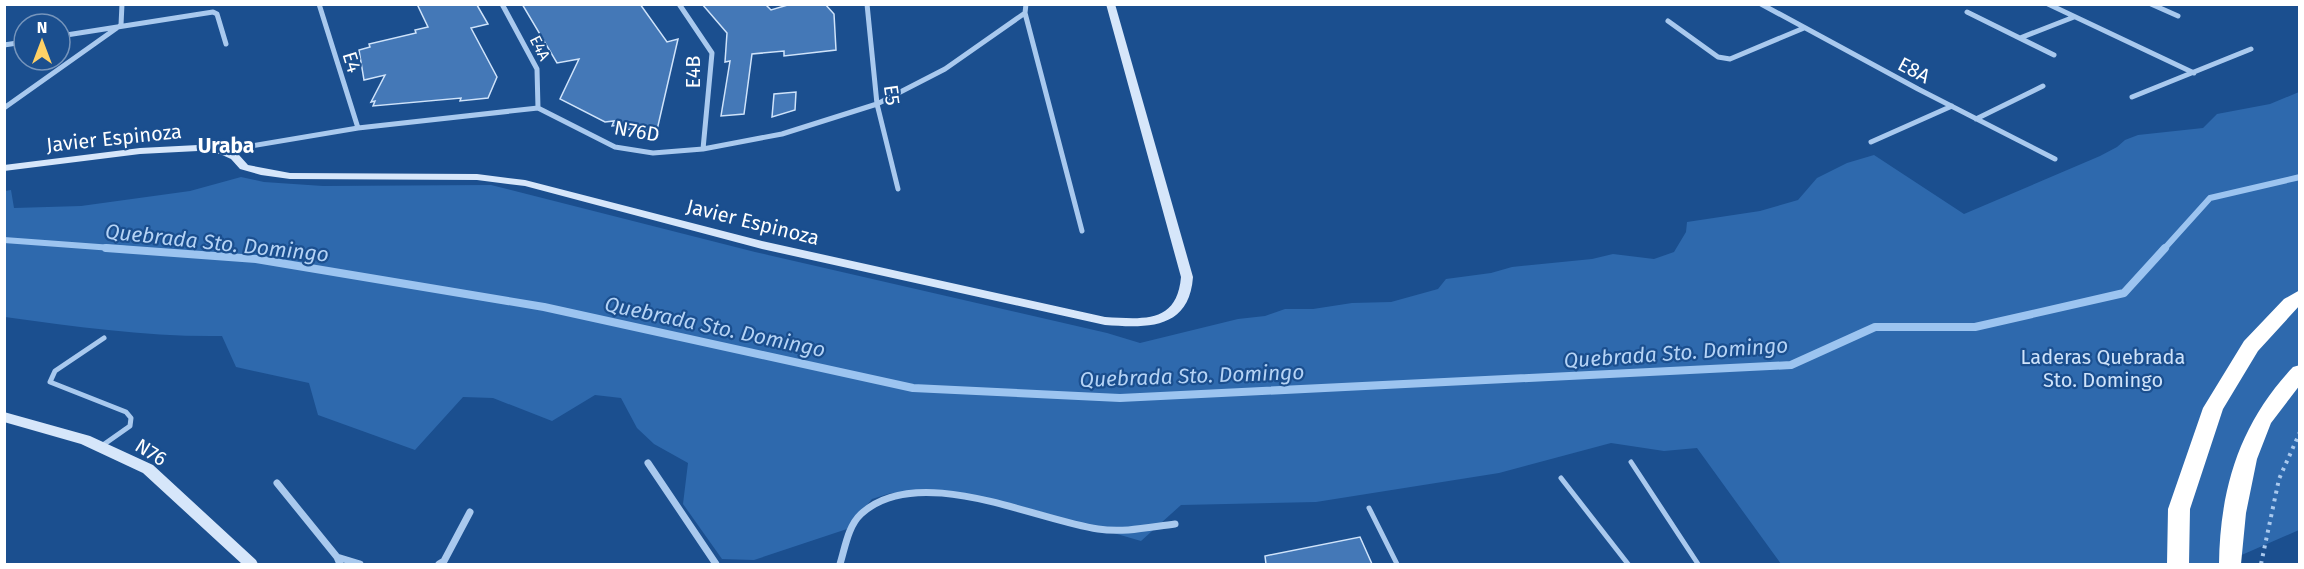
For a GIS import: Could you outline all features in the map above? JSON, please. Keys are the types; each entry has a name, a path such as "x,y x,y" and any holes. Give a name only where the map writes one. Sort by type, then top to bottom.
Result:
{"highway":[{"path":"2178,564 2179,509 2213,408 2251,346 2290,303 2300,296"},
{"path":"2230,564 2232,534 2243,473 2258,428 2277,398 2300,372"}],"street":[{"path":"122,4 122,25"},
{"name":"E4","path":"319,4 357,128"},
{"name":"E4A","path":"502,4 537,69 538,108"},
{"name":"E4B","path":"679,4 712,53 703,149"},
{"name":"E5","path":"867,4 877,104 898,189"},
{"path":"1026,4 1025,13 1082,231"},
{"name":"Javier Espinoza","path":"4,168 140,151 198,148 222,151 235,157 244,167 290,176 477,177 525,183 762,245 1105,321 1133,323 1152,321 1172,314 1184,303 1188,290 1187,277 1110,4"},
{"name":"E8A","path":"1761,4 2055,159"},
{"path":"2048,4 2194,73"},
{"path":"2151,4 2178,16"},
{"path":"72,34 213,12 217,14 226,44"},
{"path":"1967,12 2054,55"},
{"name":"N76D","path":"538,108 615,147 653,153 703,149 782,134 877,104 945,69 1025,13"},
{"path":"2020,38 2074,17"},
{"path":"1668,21 1718,57 1730,58 1804,28"},
{"path":"4,108 122,25"},
{"path":"2132,97 2251,49"},
{"path":"1976,118 2043,86"},
{"path":"1871,142 1952,106"},
{"path":"222,151 357,128 538,108"},
{"name":"N76","path":"4,417 20,420 101,447 148,469 251,564"},
{"path":"648,463 716,564"},
{"path":"276,483 339,561 360,564"},
{"path":"840,564 848,535 859,515 874,502 891,496 946,494 1008,506 1079,526 1115,531 1175,524"},
{"path":"439,564 444,561 470,512"}],"lane":[{"path":"101,447 130,426 131,418 126,412 50,382 55,372 104,338"},
{"path":"1631,462 1698,564"},
{"path":"1561,478 1628,564"},
{"path":"1369,508 1397,564"}],"path":[{"path":"2261,564 2269,510 2290,448 2300,432"}],"green space":[{"name":"Laderas Quebrada Sto. Domingo","path":"2299,92 2299,530 2221,564 1781,564 1697,448 1664,451 1611,443 1499,473 1316,502 1181,505 1141,541 1024,507 954,495 891,493 872,499 847,529 754,560 722,559 683,504 688,463 654,444 637,428 621,398 595,395 552,421 493,398 463,397 415,450 318,415 309,383 236,367 222,336 140,333 5,317 5,191 11,190 14,208 81,206 190,191 241,177 264,182 323,186 491,185 755,252 1107,333 1140,343 1238,319 1265,316 1285,309 1313,309 1352,303 1391,302 1438,289 1446,279 1491,273 1512,267 1592,259 1613,254 1654,259 1674,252 1686,232 1687,222 1760,211 1798,200 1817,178 1847,163 1874,155 1964,214 2100,156 2125,140 2138,135 2203,128 2217,114 2270,104"}],"building":[{"path":"417,4 477,5 488,24 471,28 497,77 488,98 460,101 461,98 373,106 375,101 371,102 385,75 364,80 359,50 370,47 369,44 416,33 415,30 428,27"},
{"path":"522,4 640,4 667,42 678,39 657,130 632,132 633,129 622,130 623,125 612,126 614,121 605,122 560,99 579,59 557,63"},
{"path":"702,4 765,4 771,10 791,4 825,4 834,14 836,50 784,56 784,51 752,54 744,114 721,116 730,61 725,62 727,33"},
{"path":"796,92 795,110 772,117 774,94"},
{"path":"1360,537 1372,564 1266,564 1265,556"}],"waterway":[{"name":"Quebrada Sto. Domingo","path":"2164,249 2210,198 2300,177"},
{"name":"Quebrada Sto. Domingo","path":"4,240 126,249"},
{"name":"Quebrada Sto. Domingo","path":"106,248 256,259 544,307 913,388 1120,398 1791,365 1875,327 1975,327 2124,293 2165,248"}],"district":[{"name":"Uraba","path":"226,146"}]}
